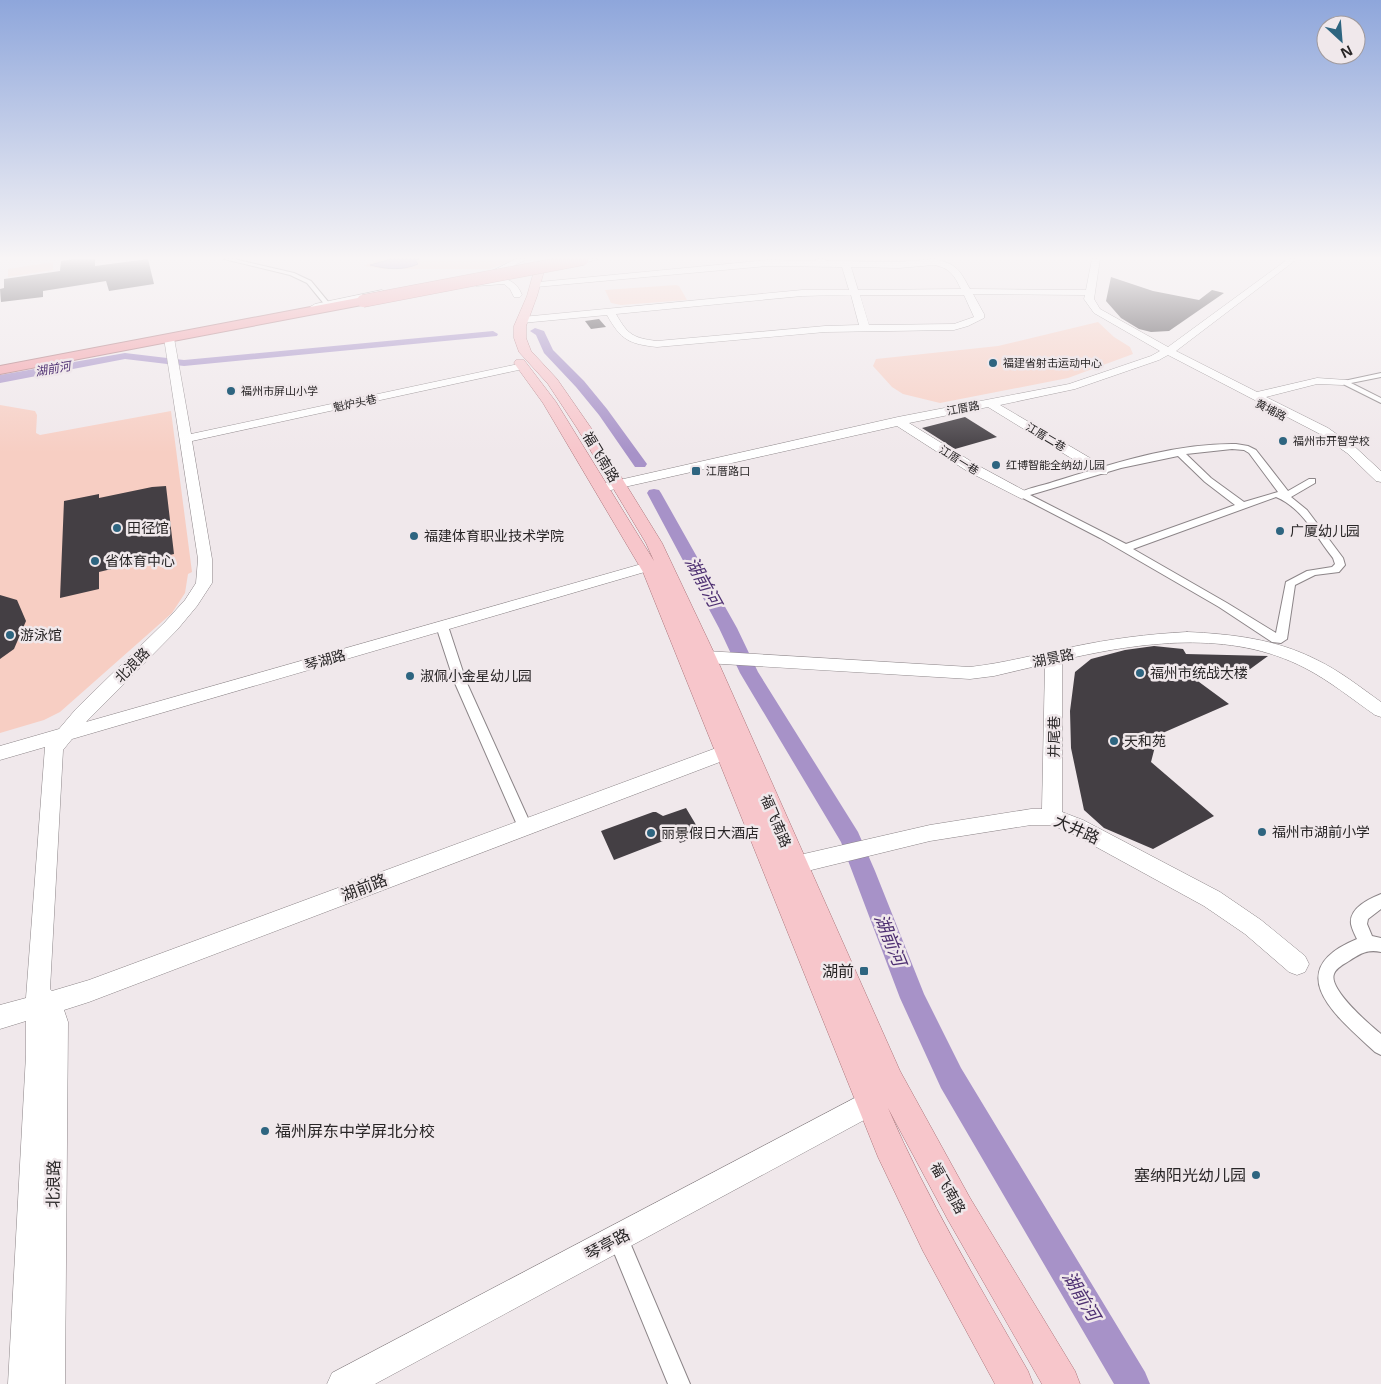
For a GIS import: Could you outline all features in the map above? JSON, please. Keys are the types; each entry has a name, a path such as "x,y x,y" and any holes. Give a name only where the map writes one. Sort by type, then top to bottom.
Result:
{"highway":[{"path":"0,365 227,324"},
{"path":"0,370 239,324"}],"main road":[{"name":"福飞南路","path":"509,324 507,330 510,351 654,543 706,657 877,1052 907,1113 959,1209 1062,1384"},
{"name":"福飞南路","path":"522,324 520,338 525,352 553,382 648,563 870,1103 908,1188 1015,1384"}],"street":[{"path":"617,324 626,337 639,342 657,344 791,331 941,327 966,324"},
{"path":"864,324 865,328"},
{"path":"1110,324 1158,349"},
{"name":"江厝路","path":"608,484 846,427 1069,384 1158,349 1193,324"},
{"name":"江厝路","path":"608,484 898,421 1080,385 1158,349 1196,324"},
{"name":"北浪路","path":"24,1384 54,748 67,731 178,619 196,597 204,583 205,559 169,338"},
{"name":"黄埔路","path":"1158,349 1334,437 1352,450 1381,478"},
{"name":"黄埔路","path":"1158,349 1318,435 1352,461 1381,492"},
{"name":"魁炉头巷","path":"186,439 523,366"},
{"path":"1255,396 1317,381 1343,382 1381,375"},
{"path":"1343,382 1381,401"},
{"name":"江厝二巷","path":"990,403 1102,471"},
{"name":"江厝一巷","path":"898,421 964,464 1022,495"},
{"path":"1231,447 1249,449 1255,453 1286,496 1308,518 1338,558 1340,565 1335,570 1319,570 1300,576 1290,584 1280,639 1271,638 1223,605 1125,548 1060,512 1022,495 1102,471 1179,452 1231,447"},
{"path":"1179,452 1208,480 1241,505"},
{"path":"1125,548 1271,494 1286,496 1312,481"},
{"path":"0,747 67,731 648,563"},
{"name":"琴湖路","path":"0,754 67,731 442,626 648,563"},
{"path":"442,626 460,681 525,827"},
{"name":"湖景路","path":"706,657 970,673 994,670 1153,638 1211,638 1245,641 1270,647 1305,660 1381,711"},
{"name":"井尾巷","path":"1052,817 1054,658"},
{"name":"湖前路","path":"0,1017 42,1000 108,984 726,752"},
{"name":"大井路","path":"795,865 969,826 1031,817 1052,817 1076,826 1212,899 1253,927 1297,964"},
{"path":"1373,943 1359,924 1360,916 1371,906 1381,901"},
{"path":"1373,943 1360,944 1332,964 1326,970 1324,976 1331,993 1341,1007 1381,1046"},
{"name":"北浪路","path":"42,1000 56,1022 49,1384"},
{"name":"琴亭路","path":"343,1384 870,1103"},
{"path":"618,1238 679,1384"}],"shaded area":[{"name":"福建省射击运动中心","path":"1091,324 1100,324 1114,337 1130,347 1133,354 1068,378 940,403 903,394 892,387 873,366 876,359 998,346"},
{"name":"省体育中心","path":"0,405 35,411 37,415 36,433 40,435 171,411 192,572 188,574 185,593 172,613 60,712 44,720 0,733"}],"building":[{"path":"587,324 603,324 606,327 591,329"},
{"path":"1130,324 1180,324 1169,331 1151,332 1139,329"},
{"path":"965,417 997,437 955,449 922,428"},
{"name":"田径馆","path":"166,486 174,554 99,572 99,589 60,598 64,501 99,494 99,498"},
{"name":"游泳馆","path":"0,595 17,600 26,621 14,649 0,659"},
{"name":"天和苑","path":"1154,646 1183,649 1186,654 1268,656 1242,675 1231,680 1195,679 1229,704 1158,735 1151,762 1214,816 1153,849 1104,828 1084,810 1071,748 1070,711 1075,672 1091,659 1125,650"},
{"name":"丽景假日大酒店","path":"686,808 702,835 680,843 676,836 614,860 601,831 653,812 663,816"}],"waterway":[{"name":"湖前河","path":"535,331 540,333 548,351 580,384 603,412 640,464"},
{"name":"湖前河","path":"0,379 125,356 184,363 493,334"},
{"name":"湖前河","path":"654,493 728,628 749,673 850,838 913,998 951,1078 1133,1384"}],"place":[{"name":"福建省射击运动中心","path":"993,363"},
{"name":"福州市屏山小学","path":"231,391"},
{"name":"福州市开智学校","path":"1283,441"},
{"name":"红博智能全纳幼儿园","path":"996,465"},
{"name":"江厝路口","path":"696,471"},
{"name":"田径馆","path":"117,528"},
{"name":"广厦幼儿园","path":"1280,531"},
{"name":"福建体育职业技术学院","path":"414,536"},
{"name":"省体育中心","path":"95,561"},
{"name":"游泳馆","path":"10,635"},
{"name":"福州市统战大楼","path":"1140,673"},
{"name":"淑佩小金星幼儿园","path":"410,676"},
{"name":"天和苑","path":"1114,741"},
{"name":"福州市湖前小学","path":"1262,832"},
{"name":"丽景假日大酒店","path":"651,833"},
{"name":"湖前","path":"864,971"},
{"name":"福州屏东中学屏北分校","path":"265,1131"},
{"name":"塞纳阳光幼儿园","path":"1256,1175"}]}
